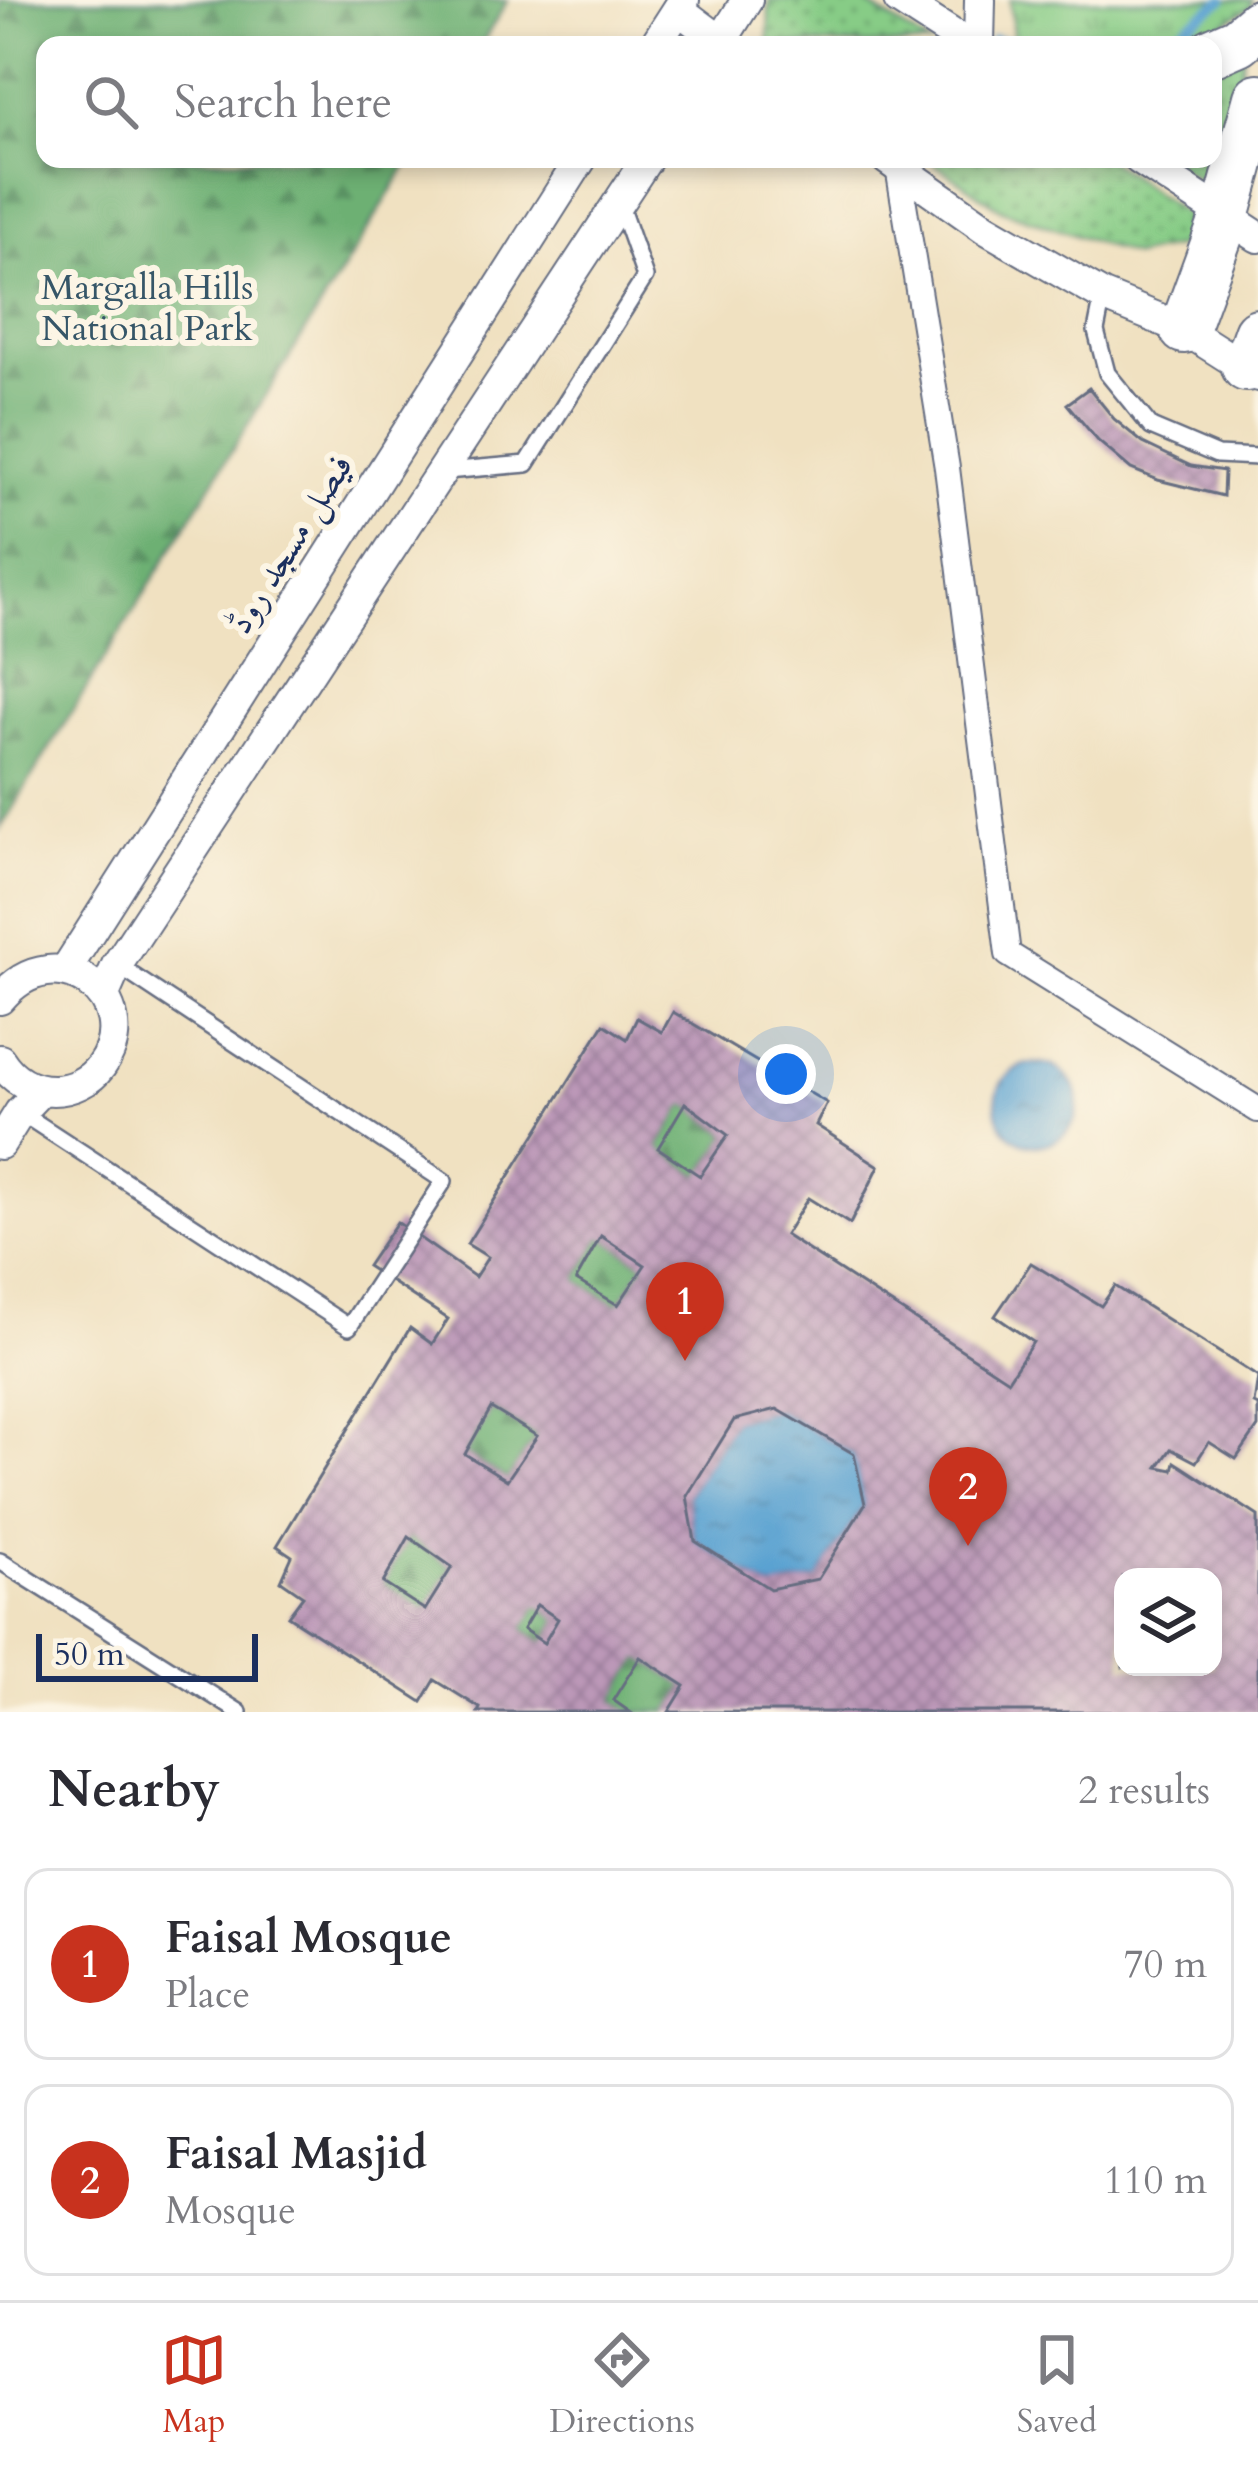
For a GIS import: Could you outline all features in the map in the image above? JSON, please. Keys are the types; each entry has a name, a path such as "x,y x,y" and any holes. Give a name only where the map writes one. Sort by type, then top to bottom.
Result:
{"main road":[{"path":"1222,48 1258,24"},
{"path":"1184,328 1242,227 1258,98"}],"street":[{"path":"727,36 747,0"},
{"path":"899,0 955,36"},
{"path":"979,36 980,0"},
{"path":"661,36 681,5 714,36"},
{"name":"فیصل مسجد روڈ","path":"65,971 575,168"},
{"path":"104,998 117,964 641,168"},
{"path":"894,168 947,469 1008,954 1258,1110"},
{"path":"900,168 985,228 1103,296 1254,358"},
{"path":"1153,168 1242,227"},
{"path":"0,1000 28,974 65,971 93,986 104,998 112,1036 108,1056 97,1072 80,1084 31,1101 0,1144"},
{"path":"0,1060 23,1083 31,1101"}],"lane":[{"path":"443,471 526,464 533,454 646,277 619,203"},
{"path":"1103,296 1096,331 1107,374 1151,427 1217,455 1258,457"},
{"path":"31,1101 349,1327 444,1180 117,964"},
{"path":"0,1561 238,1712"}],"green space":[{"name":"Margalla Hills National Park","path":"0,0 508,0 486,36 36,36 36,168 405,168 0,829"},
{"path":"769,0 861,0 916,36 768,36"},
{"path":"1010,0 1252,0 1250,7 1203,36 1013,36"},
{"path":"1244,55 1222,150 1222,65"},
{"path":"940,168 1120,168 1186,215 1188,244 1134,256 1002,210"},
{"path":"1182,168 1218,168 1213,189"},
{"path":"685,1103 728,1135 700,1176 658,1148"},
{"path":"601,1236 645,1265 618,1305 576,1280"},
{"path":"491,1408 537,1436 507,1480 465,1454"},
{"path":"409,1537 452,1567 425,1610 383,1583"},
{"path":"537,1605 558,1619 544,1643 523,1629"},
{"path":"640,1657 685,1686 669,1712 630,1712 613,1700"}],"water":[{"path":"1037,1063 1066,1075 1078,1104 1066,1133 1037,1145 1008,1133 996,1104 1008,1075"},
{"path":"777,1409 854,1454 865,1504 818,1579 770,1589 695,1541 687,1496 734,1420"}],"building":[{"path":"1089,388 1114,419 1143,443 1191,466 1224,471 1223,496 1131,469 1098,441 1067,404"},
{"path":"673,1012 827,1103 816,1125 879,1166 850,1224 808,1198 785,1235 1008,1380 1033,1342 995,1316 1031,1263 1101,1306 1115,1286 1258,1377 1254,1404 1258,1427 1236,1459 1209,1442 1196,1462 1171,1449 1158,1467 1173,1470 1175,1462 1258,1516 1258,1712 669,1712 685,1686 640,1657 613,1700 630,1712 478,1712 480,1708 435,1680 422,1702 288,1616 303,1596 281,1581 292,1556 277,1546 410,1328 432,1344 448,1319 367,1266 397,1222 475,1277 488,1257 467,1244 604,1024 627,1039 637,1018 662,1032","holes":["685,1103 728,1135 700,1176 658,1148","601,1236 645,1265 618,1305 576,1280","491,1408 537,1436 507,1480 465,1454","777,1409 854,1454 865,1504 818,1579 770,1589 695,1541 687,1496 734,1420","409,1537 452,1567 425,1610 383,1583","537,1605 558,1619 544,1643 523,1629"]}],"waterway":[{"path":"1168,36 1223,0"}],"place":[{"name":"Faisal Mosque","path":"685,1361"},
{"name":"Faisal Masjid","path":"968,1546"}]}
